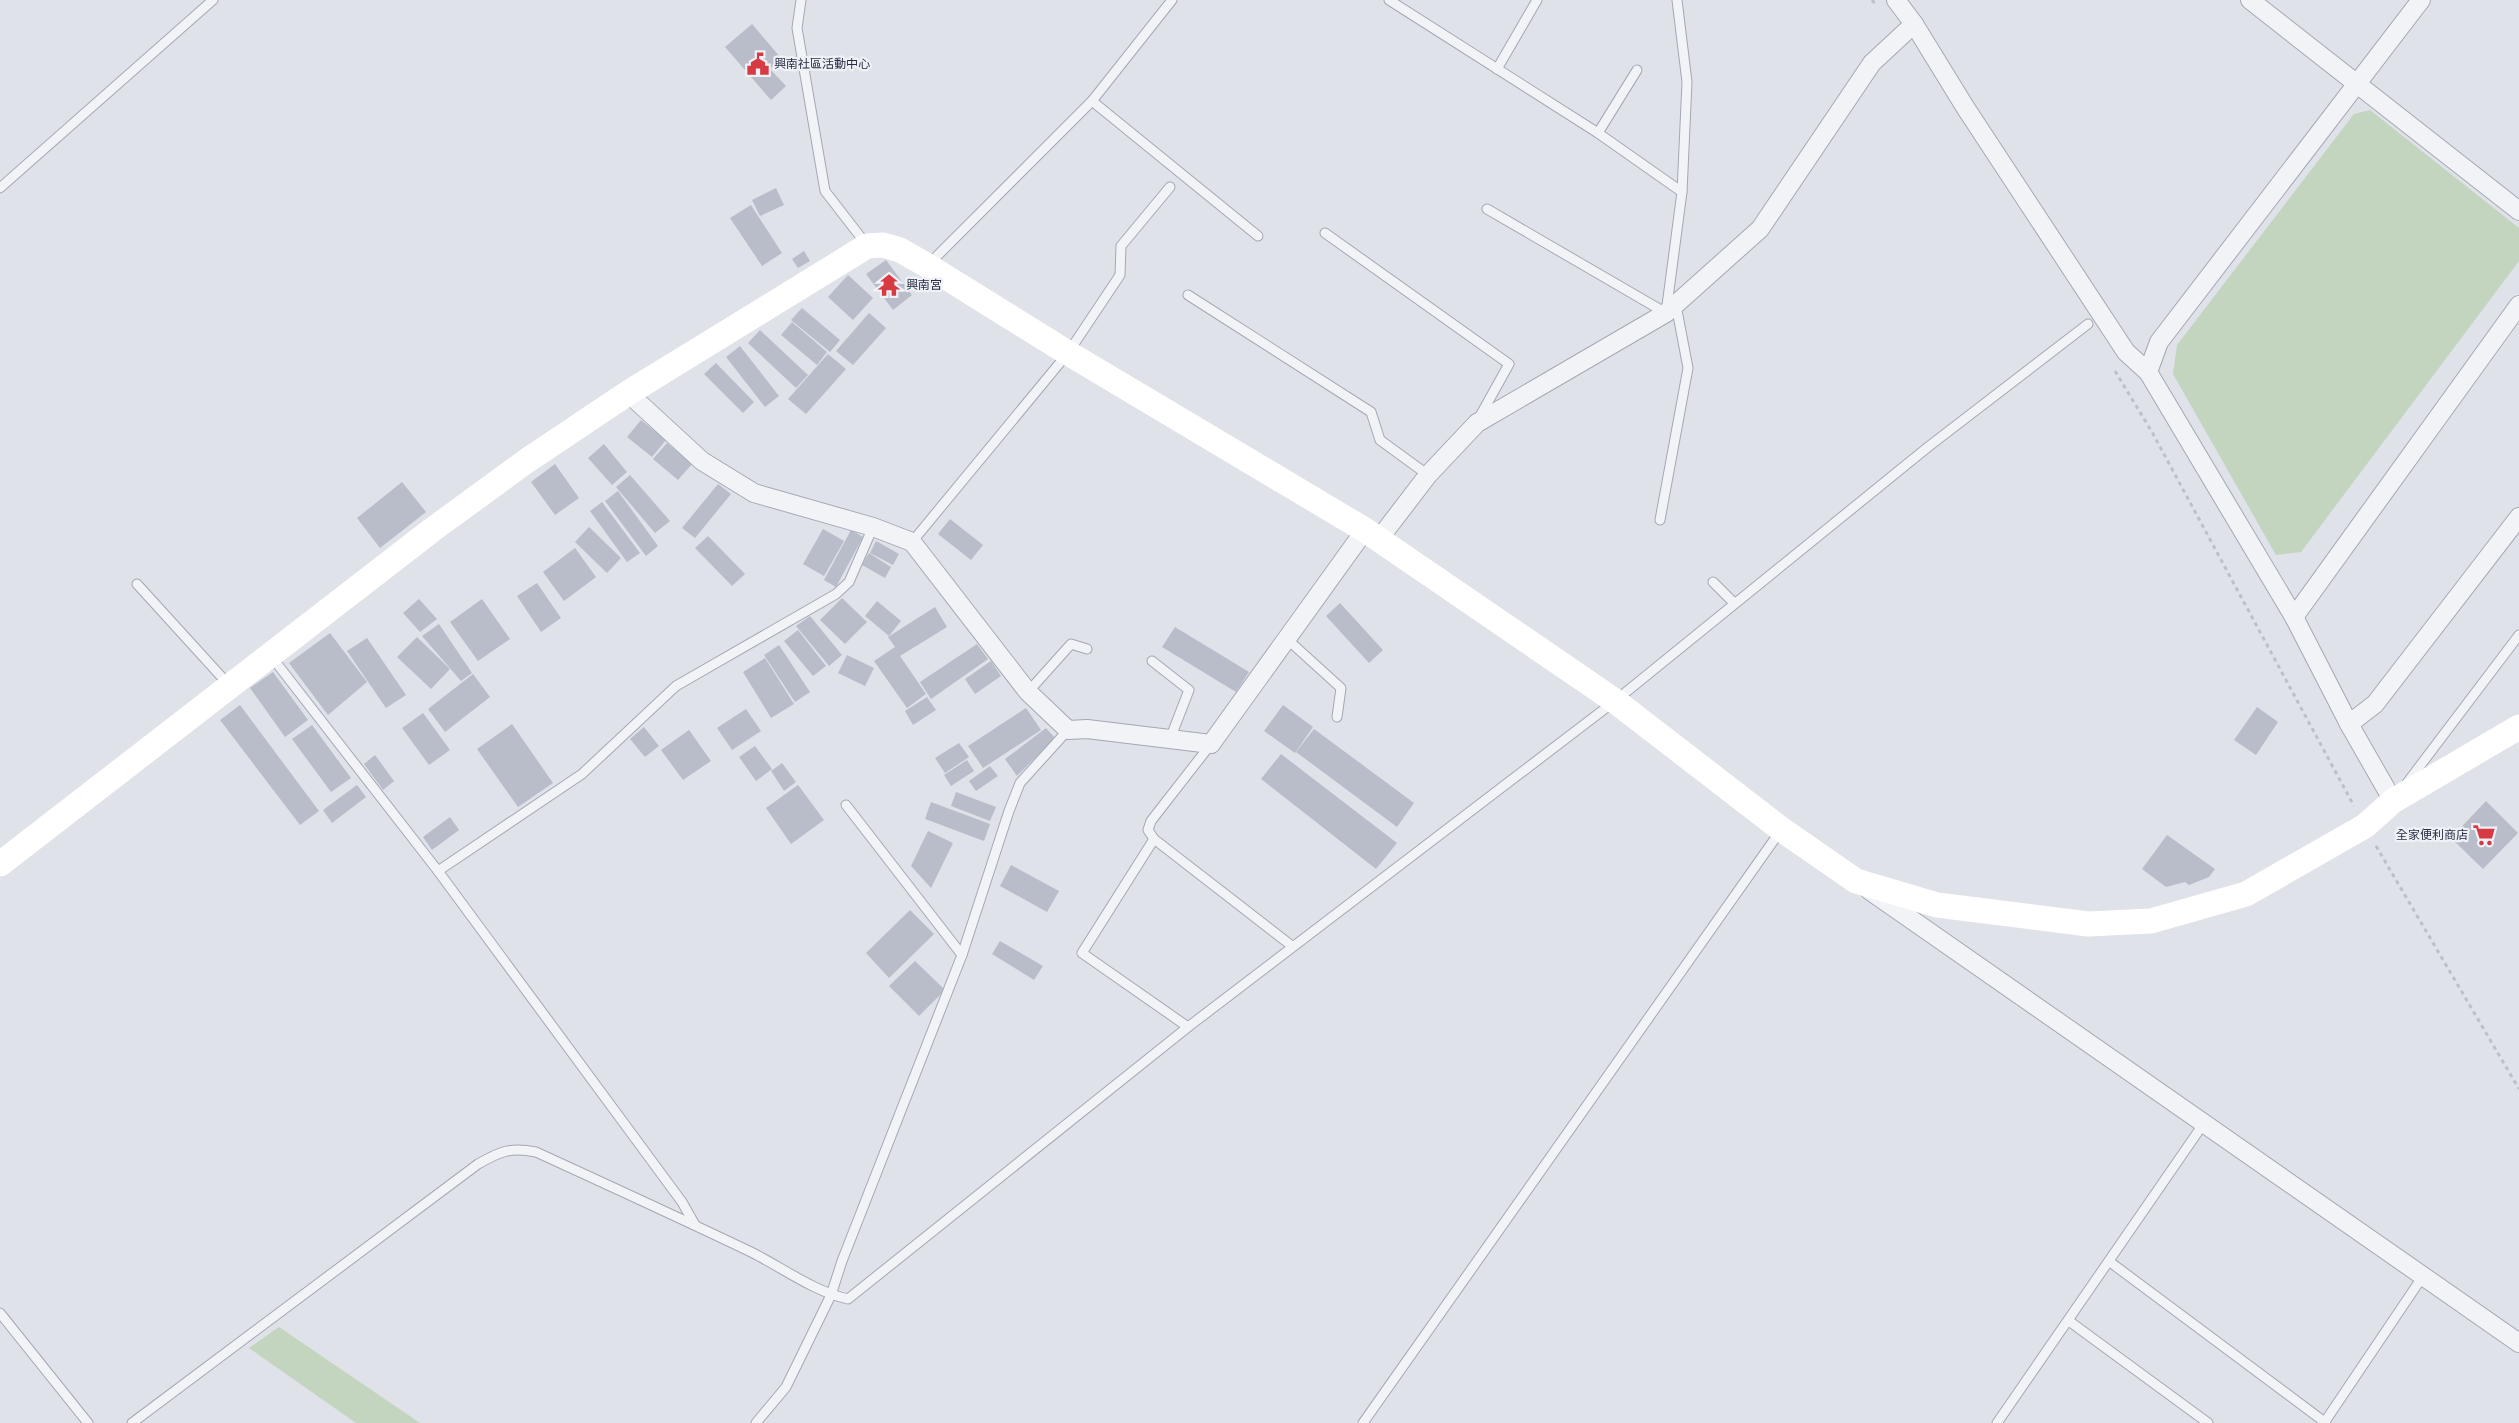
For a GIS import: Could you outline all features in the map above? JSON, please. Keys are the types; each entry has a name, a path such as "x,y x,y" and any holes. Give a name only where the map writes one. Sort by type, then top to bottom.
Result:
{"street":[{"path":"1896,0 1914,24 1965,107 2126,352 2148,372 2294,617 2349,724 2393,801"},
{"path":"2250,0 2359,83 2519,211"},
{"path":"2148,372 2159,342 2422,0"},
{"path":"628,393 702,461 754,493 872,527 912,542 1028,692 1068,730 1087,728 1211,744 1287,639 1372,535 1477,423 1671,309 1760,229 1872,63 1914,24"},
{"path":"0,864 432,530 525,462 628,393 867,246 883,245 900,250 928,266 1068,353 1372,535 1615,701 1781,829 2519,1342"},
{"path":"2294,617 2519,305"},
{"path":"2349,724 2375,704 2519,516"},
{"path":"1856,881 1937,905 2088,924 2151,921 2246,894 2365,826 2393,801 2519,726"}],"lane":[{"path":"0,188 213,0"},
{"path":"801,0 797,28 825,191 867,246"},
{"path":"928,266 1092,101 1172,0"},
{"path":"1389,0 1598,133 1682,192"},
{"path":"1497,69 1537,0"},
{"path":"1660,520 1688,368 1671,309 1682,192 1687,82 1677,0"},
{"path":"1598,133 1637,70"},
{"path":"1092,101 1258,236"},
{"path":"912,542 1068,353 1120,275 1122,246 1170,187"},
{"path":"1487,209 1671,309"},
{"path":"1325,232 1508,364 1477,423"},
{"path":"1188,295 1371,412 1380,440 1428,475"},
{"path":"132,1423 478,1164 500,1151 519,1149 536,1152 768,1260 831,1295 848,1299 1188,1027 1615,701 1928,447 2088,324"},
{"path":"438,871 582,774 676,686 836,594 849,582 872,527"},
{"path":"1713,582 1734,603"},
{"path":"137,584 230,686"},
{"path":"2393,801 2519,636"},
{"path":"1287,639 1341,688 1337,718"},
{"path":"1028,692 1071,644 1087,649"},
{"path":"271,656 438,871 682,1202 695,1225"},
{"path":"1152,661 1189,690 1170,739"},
{"path":"756,1423 786,1387 831,1295 842,1261 962,955 1020,783 1068,730"},
{"path":"1211,744 1151,821 1148,830 1154,839 1292,946"},
{"path":"846,805 962,955"},
{"path":"1363,1423 1781,829"},
{"path":"1154,839 1082,954 1188,1027"},
{"path":"1997,1423 2070,1320 2204,1123"},
{"path":"2110,1262 2325,1423 2423,1276"},
{"path":"0,1313 88,1423"},
{"path":"2070,1320 2208,1423"}],"path":[{"path":"1872,0 1878,8"},
{"path":"2112,365 2152,432 2365,826 2519,1089"}],"green space":[{"path":"2370,110 2519,228 2519,261 2301,552 2276,555 2173,374 2177,345 2354,114"},
{"path":"279,1327 420,1423 356,1423 249,1348"}],"building":[{"name":"興南社區活動中心","path":"752,24 781,58 770,69 786,86 771,100 725,47"},
{"path":"776,188 784,205 760,216 752,200"},
{"path":"751,205 782,253 762,266 730,218"},
{"path":"804,251 810,261 798,268 792,259"},
{"name":"興南宮","path":"886,260 912,295 893,310 866,274"},
{"path":"848,275 873,298 853,320 828,297"},
{"path":"802,308 840,340 830,352 791,320"},
{"path":"869,313 886,328 853,365 836,351"},
{"path":"792,322 827,352 817,365 781,335"},
{"path":"760,330 808,375 796,388 748,343"},
{"path":"740,346 779,396 765,407 726,357"},
{"path":"828,354 846,369 806,414 788,399"},
{"path":"716,363 754,402 743,413 704,374"},
{"path":"641,420 666,440 652,457 627,437"},
{"path":"667,443 692,464 678,480 653,459"},
{"path":"604,444 627,472 612,485 588,458"},
{"path":"555,464 579,498 555,515 531,482"},
{"path":"630,475 670,521 655,533 616,487"},
{"path":"402,482 426,512 380,548 357,518"},
{"path":"718,484 731,494 695,538 682,528"},
{"path":"618,491 658,546 646,556 605,501"},
{"path":"602,502 640,553 627,562 590,511"},
{"path":"950,519 983,545 971,560 938,534"},
{"path":"589,527 621,558 607,573 575,542"},
{"path":"823,529 844,541 824,576 803,564"},
{"path":"851,530 863,537 836,587 824,580"},
{"path":"708,536 745,574 732,586 695,548"},
{"path":"876,541 899,554 893,565 870,553"},
{"path":"575,548 596,577 564,601 543,572"},
{"path":"869,553 891,567 885,578 862,565"},
{"path":"537,583 561,618 541,632 517,596"},
{"path":"842,598 867,622 845,644 820,620"},
{"path":"419,599 437,619 420,632 403,613"},
{"path":"482,599 510,639 478,661 450,622"},
{"path":"877,601 901,621 889,636 865,616"},
{"path":"1340,603 1383,650 1369,663 1326,616"},
{"path":"935,607 947,627 900,656 926,694 907,708 874,661 895,647 888,637"},
{"path":"810,616 842,655 829,666 796,626"},
{"path":"439,624 472,673 461,681 422,636"},
{"path":"1175,627 1249,672 1236,692 1162,647"},
{"path":"798,630 826,666 813,676 784,641"},
{"path":"330,633 367,682 328,715 289,663"},
{"path":"417,637 450,669 431,689 397,657"},
{"path":"367,638 406,695 386,708 347,651"},
{"path":"977,644 988,659 931,699 920,682"},
{"path":"779,645 810,692 795,702 764,655"},
{"path":"847,655 874,668 865,686 838,673"},
{"path":"765,658 794,704 771,718 743,672"},
{"path":"991,661 1001,676 975,694 965,679"},
{"path":"273,672 308,720 285,737 250,688"},
{"path":"473,674 490,697 445,732 428,709"},
{"path":"927,697 936,710 913,725 905,711"},
{"path":"240,705 319,811 300,825 220,720"},
{"path":"1283,705 1313,727 1295,753 1264,731"},
{"path":"2257,707 2278,722 2256,755 2234,740"},
{"path":"1026,708 1041,730 983,768 968,746"},
{"path":"746,709 761,731 732,750 717,728"},
{"path":"423,713 450,750 429,765 402,728"},
{"path":"512,724 553,783 518,807 477,749"},
{"path":"312,725 351,778 331,792 292,739"},
{"path":"644,727 659,746 645,757 630,739"},
{"path":"1046,728 1055,738 1017,776 1005,759"},
{"path":"1314,729 1414,803 1397,827 1296,752"},
{"path":"689,730 711,761 683,780 661,750"},
{"path":"959,743 969,757 945,773 935,758"},
{"path":"755,746 772,769 756,781 739,757"},
{"path":"1281,754 1397,843 1376,869 1261,779"},
{"path":"375,755 394,781 383,790 364,764"},
{"path":"967,760 974,771 951,786 944,775"},
{"path":"782,763 796,782 784,791 771,771"},
{"path":"990,766 998,776 976,791 969,781"},
{"path":"357,785 366,797 332,823 323,810"},
{"path":"798,785 824,820 791,844 766,808"},
{"path":"956,792 996,807 990,821 951,806"},
{"name":"全家便利商店","path":"2486,801 2518,833 2483,869 2451,838"},
{"path":"931,802 990,824 984,841 925,819"},
{"path":"450,817 459,830 432,850 423,837"},
{"path":"928,831 953,843 931,888 911,866"},
{"path":"2167,835 2215,869 2209,877 2189,885 2185,882 2166,887 2142,869"},
{"path":"1011,865 1059,891 1047,912 1000,886"},
{"path":"910,910 934,934 889,978 866,953"},
{"path":"1000,941 1043,966 1034,980 992,954"},
{"path":"915,961 945,990 919,1016 889,986"}],"place":[{"name":"興南社區活動中心","path":"758,64"},
{"name":"興南宮","path":"889,285"},
{"name":"全家便利商店","path":"2484,835"}]}
